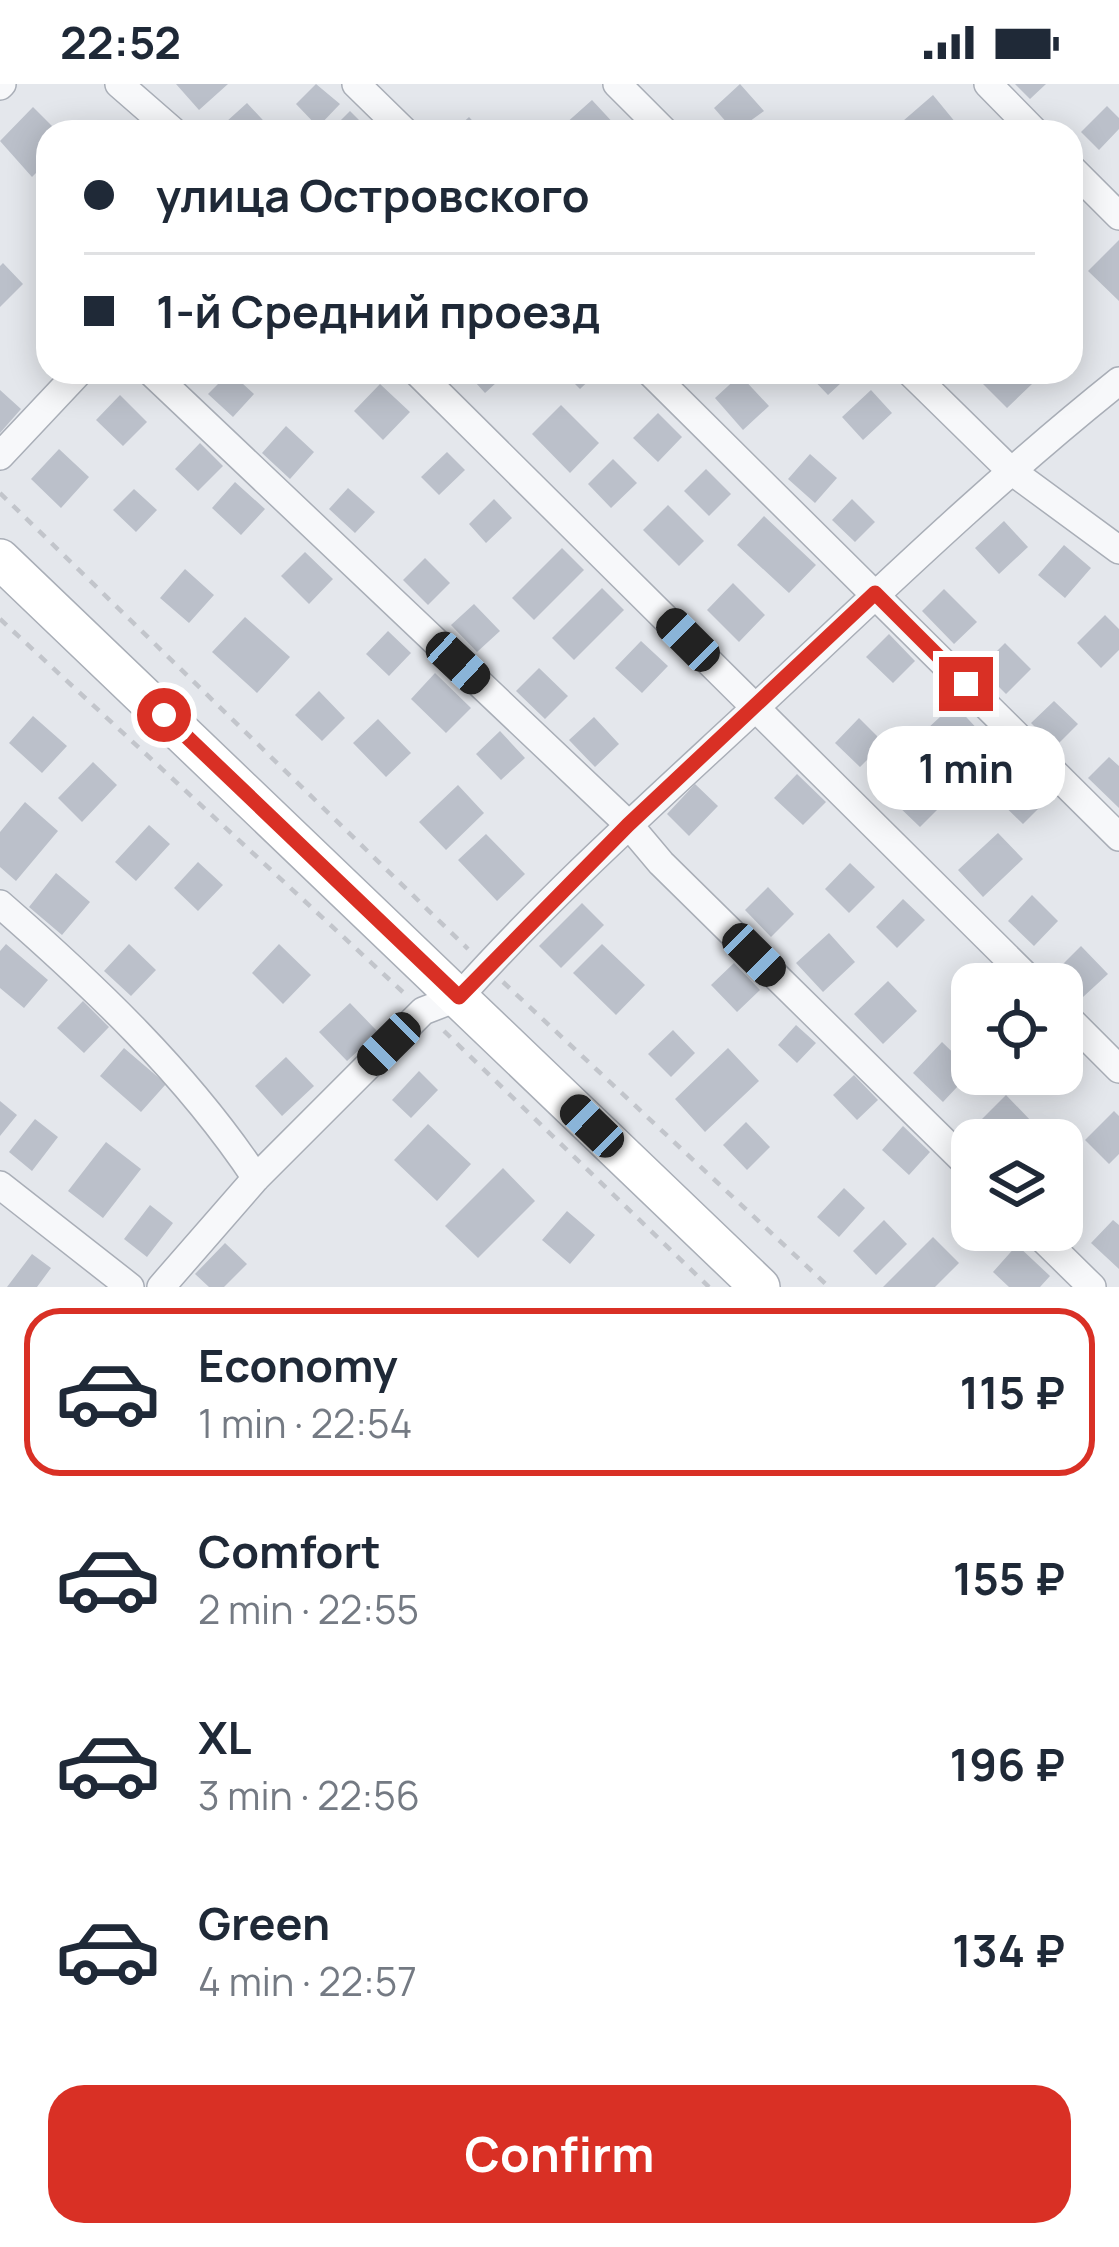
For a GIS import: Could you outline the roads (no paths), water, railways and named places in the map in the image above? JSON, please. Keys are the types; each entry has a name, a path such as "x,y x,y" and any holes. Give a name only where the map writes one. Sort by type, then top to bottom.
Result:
{"street":[{"path":"118,84 160,120"},
{"path":"356,84 393,120"},
{"path":"616,84 653,120"},
{"path":"988,84 1023,120"},
{"path":"1083,180 1119,216"},
{"path":"161,1287 256,1178 486,966 628,825 1009,469 1119,381"},
{"path":"0,456 68,384"},
{"path":"164,384 628,825 951,1148"},
{"path":"429,384 1013,963"},
{"path":"662,384 1119,837"},
{"path":"922,384 1009,469 1119,550"},
{"path":"0,559 441,1004 760,1287"},
{"path":"0,904 62,958 213,1113 256,1178"},
{"path":"1083,1033 1119,1069"},
{"path":"0,1185 130,1287"},
{"path":"1055,1251 1092,1287"}]}
